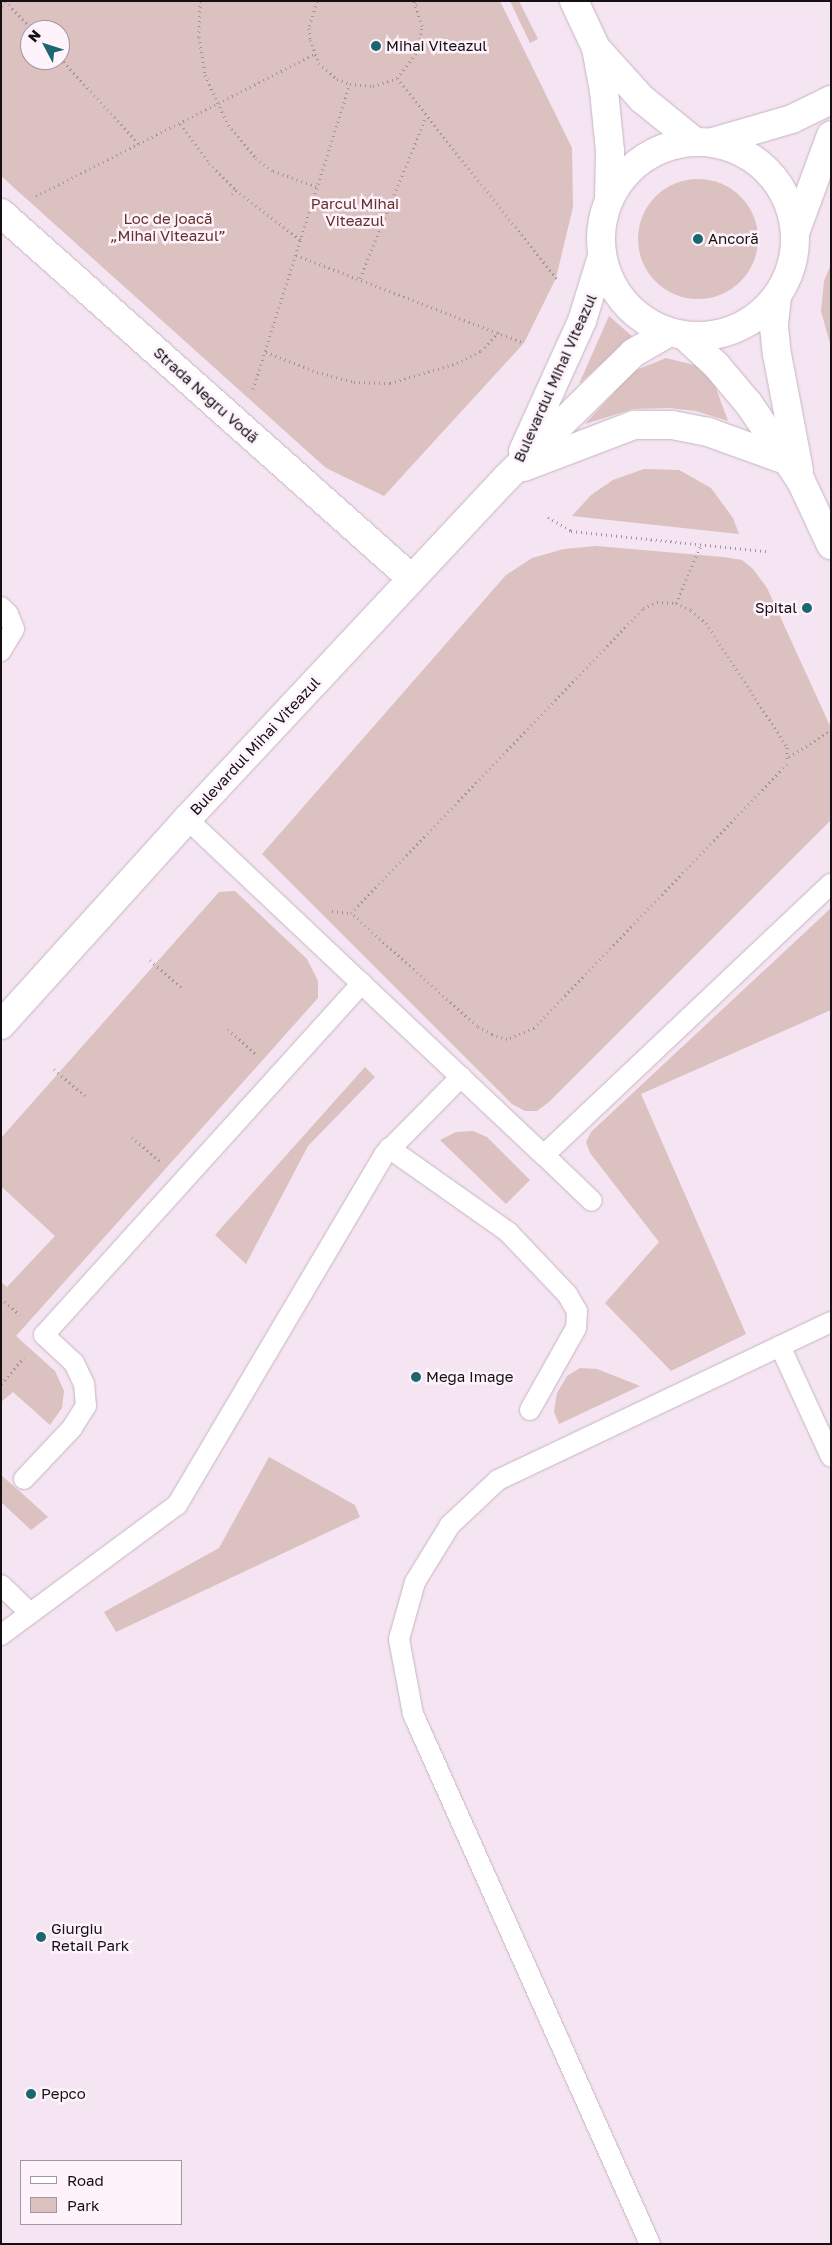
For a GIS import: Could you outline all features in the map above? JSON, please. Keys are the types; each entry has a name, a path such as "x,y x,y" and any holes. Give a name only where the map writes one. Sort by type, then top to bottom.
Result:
{"main road":[{"path":"574,1 596,48 642,99 703,141 738,150 760,164 778,184 790,207 795,233 794,255 788,277 777,296 754,318 731,332 677,336"},
{"path":"596,48 610,151 608,202 601,228 602,256 611,283 628,306 677,336 734,383 794,471 831,545"},
{"path":"608,202 624,176 646,158 668,146 703,141 792,119 831,100"},
{"path":"795,233 828,153"},
{"name":"Strada Negru Vodă","path":"1,213 411,578"},
{"name":"Bulevardul Mihai Viteazul","path":"514,471 582,321 602,256"},
{"path":"777,296 776,354 794,471"},
{"name":"Bulevardul Mihai Viteazul","path":"1,1025 186,819 411,578 514,471 633,353 677,336"},
{"path":"514,471 634,425 672,425 708,432 794,471"}],"lane":[{"path":"1,607 8,614 14,629 1,651"},
{"path":"186,819 592,1201"},
{"path":"544,1155 831,884"},
{"path":"24,1479 72,1428 86,1406 84,1384 74,1363 44,1335 362,983"},
{"path":"1,1635 29,1612 177,1505 389,1148 461,1077"},
{"path":"389,1148 508,1232 567,1294 577,1311 576,1328 530,1410"},
{"path":"650,2244 413,1714 399,1639 414,1582 450,1525 498,1480 831,1322"},
{"path":"780,1346 831,1457"},
{"path":"1,1585 29,1612"}],"path":[{"path":"1,6 6,1 24,20"},
{"path":"200,1 199,38 205,75 216,104 228,125 256,158 273,171 318,187"},
{"path":"317,1 309,28 315,54 327,72 350,84 372,86 397,78 419,50 422,26 415,2 420,1"},
{"path":"29,200 315,54"},
{"path":"70,69 139,144"},
{"path":"397,78 426,117 556,278"},
{"path":"249,399 302,241 350,84"},
{"path":"360,278 426,117"},
{"path":"180,124 209,163 236,190 302,241"},
{"path":"232,194 236,190"},
{"path":"296,255 360,278 524,343"},
{"path":"266,352 317,372 354,382 390,383 457,363 481,351 499,332"},
{"path":"548,517 571,531 766,551"},
{"path":"676,603 701,545"},
{"path":"789,757 781,737 706,623 691,610 676,603 657,602 643,608 351,913 478,1026 507,1038 522,1034 534,1028 747,808 781,772 789,757 831,730"},
{"path":"150,960 182,988"},
{"path":"228,1029 279,1075"},
{"path":"54,1069 85,1096"}],"green space":[{"name":"Parcul Mihai Viteazul","path":"1,1 500,1 572,148 573,207 556,278 524,343 384,496 326,468 1,176"},
{"path":"510,1 519,1 538,39 530,43"},
{"path":"698,179 721,183 741,196 754,216 758,239 754,262 741,282 721,295 698,299 675,295 655,282 642,262 638,239 642,216 655,196 675,183"},
{"path":"831,264 831,347 821,311 824,281"},
{"path":"609,316 632,336 579,384"},
{"path":"666,358 698,366 714,383 728,421 696,411 670,408 633,409 585,424 634,371"},
{"path":"644,469 679,470 711,488 733,518 739,534 572,516 591,495 613,480"},
{"path":"596,546 723,557 742,560 753,569 767,588 831,728 831,820 549,1102 537,1111 525,1111 512,1104 262,854 506,575 532,558 564,549"},
{"path":"235,891 307,959 318,981 318,998 16,1336 55,1371 64,1391 62,1408 50,1425 13,1392 1,1402 1,1282 7,1287 55,1236 3,1188 1,1190 1,1138 219,892"},
{"path":"831,908 831,1010 641,1094 746,1334 671,1371 605,1303 659,1242 590,1153 586,1142 591,1132"},
{"path":"365,1067 375,1077 308,1146 246,1264 215,1235"},
{"path":"473,1131 487,1137 530,1180 506,1204 440,1140 456,1132"},
{"path":"580,1368 597,1369 640,1386 559,1424 554,1412 557,1393 567,1376"},
{"path":"269,1457 355,1505 360,1517 116,1632 104,1612 219,1548"},
{"path":"1,1475 48,1517 31,1530 1,1502"}],"place":[{"name":"Mihai Viteazul","path":"376,46"},
{"name":"Ancoră","path":"698,239"},
{"name":"Spital","path":"807,608"},
{"name":"Mega Image","path":"416,1377"},
{"name":"Giurgiu Retail Park","path":"41,1937"},
{"name":"Pepco","path":"31,2094"}],"park label":[{"name":"Loc de joacă „Mihai Viteazul”","path":"168,226"}]}
